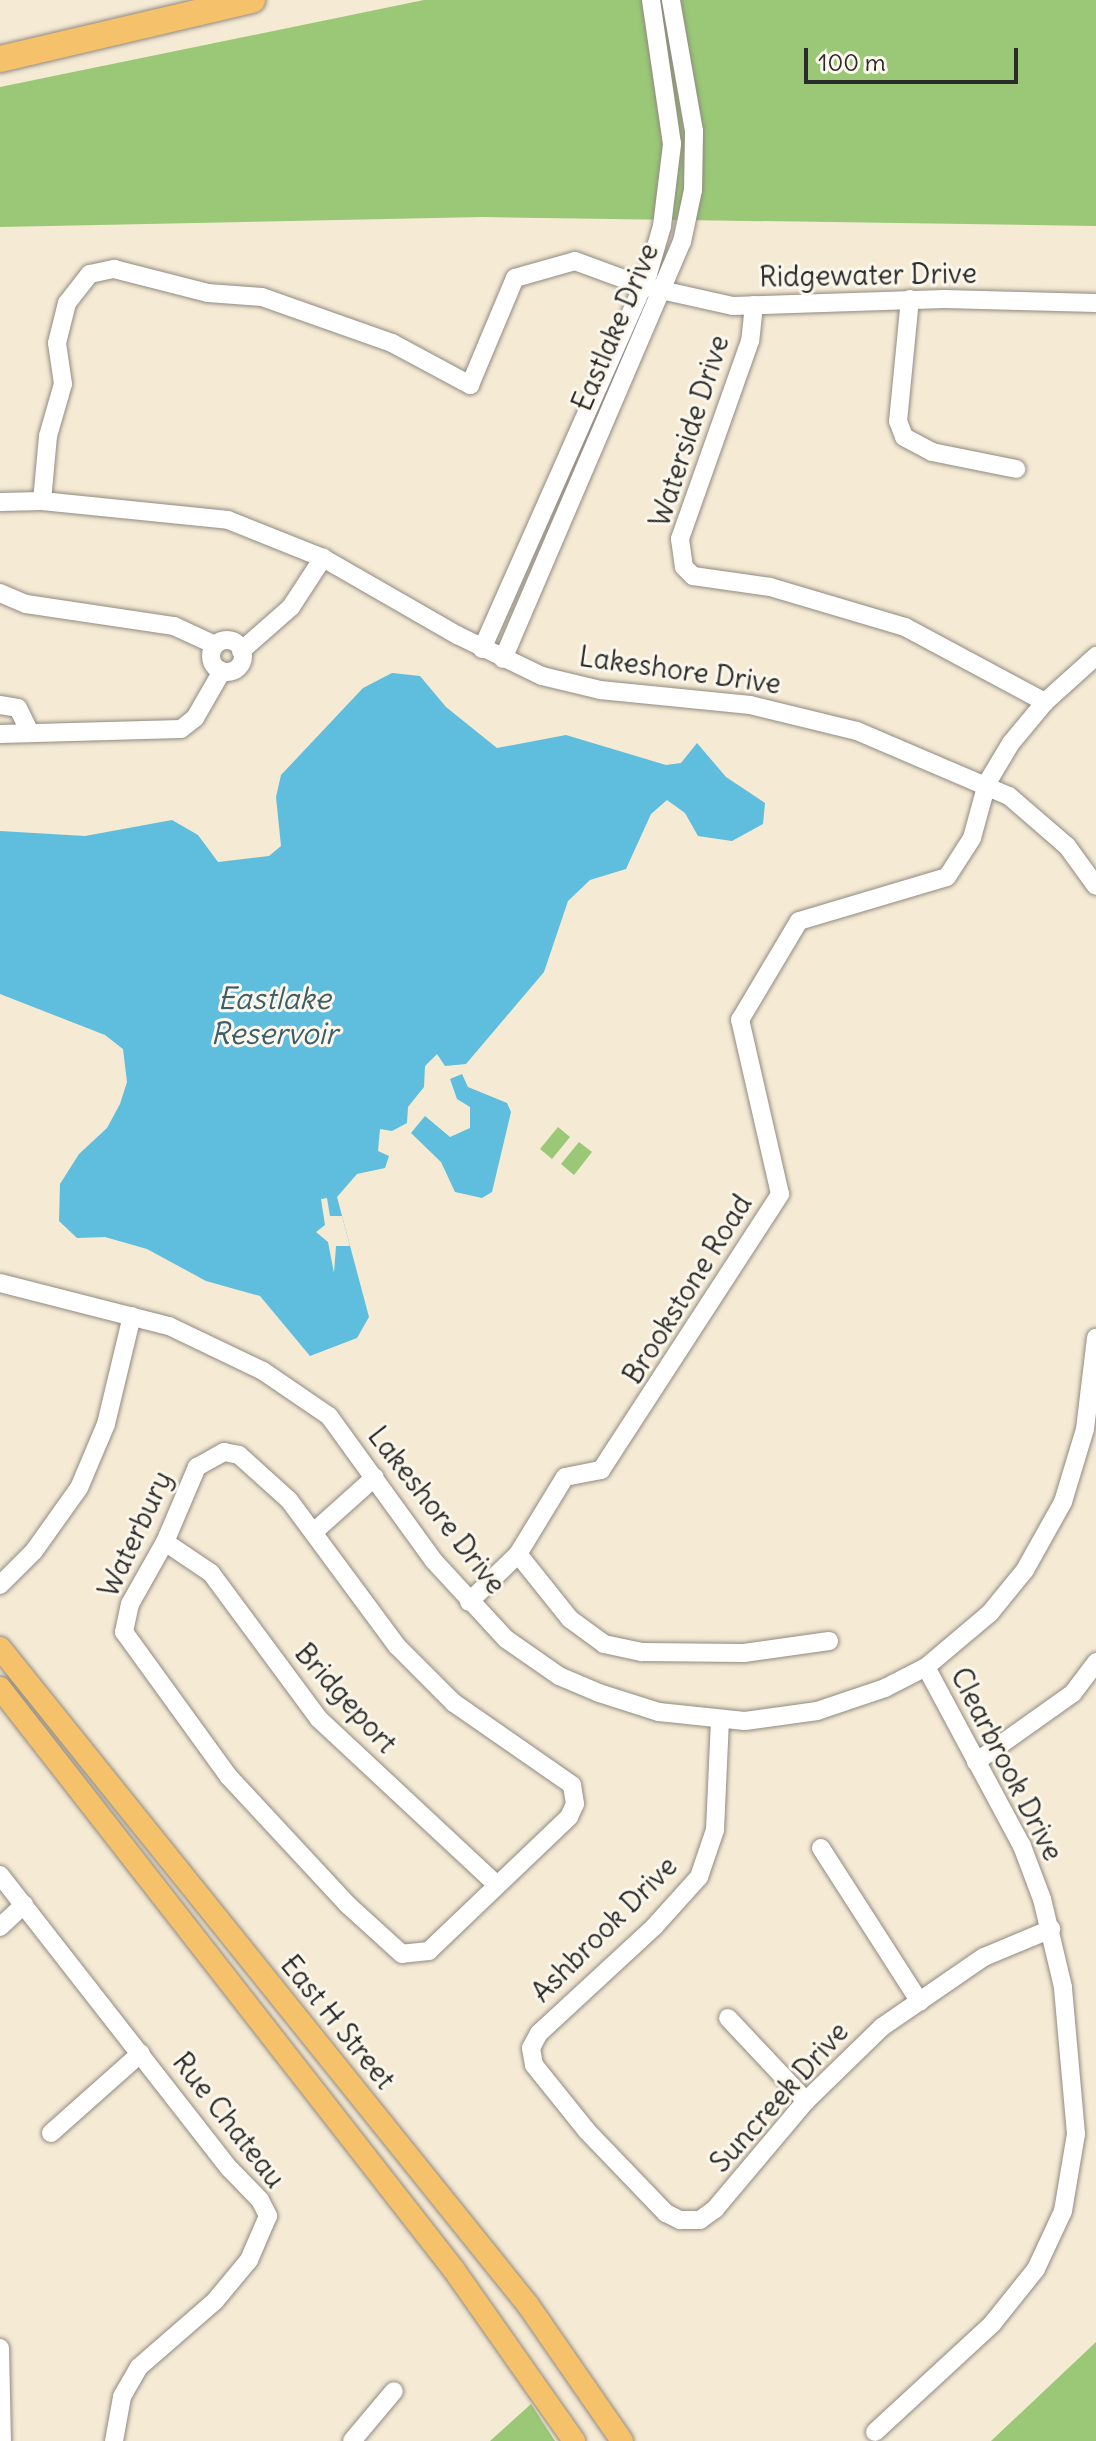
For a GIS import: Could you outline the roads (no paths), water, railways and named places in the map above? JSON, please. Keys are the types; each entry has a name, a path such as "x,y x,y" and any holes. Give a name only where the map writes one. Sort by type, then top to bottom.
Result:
{"highway":[{"path":"0,59 252,0"}],"main road":[{"name":"East H Street","path":"0,1648 528,2305 622,2441"},
{"path":"0,1688 454,2270 574,2441"}],"street":[{"name":"Eastlake Drive","path":"482,649 643,286 662,226 672,166 671,122 651,0"},
{"name":"Eastlake Drive","path":"503,659 663,291 693,190 694,131 671,0"},
{"name":"Ridgewater Drive","path":"42,501 48,436 63,384 57,343 67,303 90,274 114,269 208,293 262,297 392,343 470,385 515,278 523,272 585,262 643,286 733,306 910,299 1096,303"},
{"path":"910,299 898,421 904,437 932,452 1016,469"},
{"name":"Waterside Drive","path":"754,305 750,341 680,539 684,567 693,576 770,587 905,627 1045,702"},
{"name":"Lakeshore Drive","path":"0,502 42,501 228,520 323,558 482,649 542,676 600,690 790,713 857,731 987,783 1032,810 1096,886"},
{"path":"222,671 236,669 241,651 291,607 323,558"},
{"path":"0,593 26,604 174,626 215,645 230,640 241,651"},
{"path":"215,645 212,660 222,671"},
{"name":"Brookstone Road","path":"469,1602 518,1554 565,1477 601,1470 780,1194 740,1020 799,921 820,911 947,877 972,838 987,783 1011,743 1045,702 1096,656"},
{"path":"0,734 181,729 195,718 222,671"},
{"path":"0,705 18,708 29,731"},
{"name":"Lakeshore Drive","path":"0,1283 132,1316 205,1341 275,1379 329,1416 469,1602 506,1639 559,1676 659,1712 720,1720 769,1720 817,1711 926,1667 990,1613 1053,1525 1083,1441 1096,1341"},
{"path":"0,1585 34,1551 79,1488 106,1424 132,1316"},
{"name":"Waterbury","path":"224,1452 239,1455 316,1530 397,1646 454,1703 572,1785 575,1804 569,1817 495,1883 429,1951 402,1954 375,1933 229,1777 134,1652 124,1632 130,1604 165,1542 197,1467 224,1452"},
{"path":"316,1530 375,1477"},
{"name":"Bridgeport","path":"165,1542 211,1573 329,1729 495,1883"},
{"path":"518,1554 570,1619 604,1644 642,1652 744,1653 829,1641"},
{"path":"976,1762 1073,1693 1096,1662"},
{"name":"Clearbrook Drive","path":"875,2432 1007,2308 1036,2269 1063,2211 1073,2169 1076,2113 1051,1929 1022,1846 926,1667"},
{"name":"Ashbrook Drive","path":"715,2209 700,2220 680,2220 666,2213 587,2131 534,2065 531,2048 539,2033 654,1927 699,1877 715,1830 720,1720"},
{"path":"821,1848 920,2002"},
{"name":"Rue Chateau","path":"0,1875 268,2216 249,2260 215,2301 139,2367 122,2397 114,2441"},
{"path":"0,1927 24,1905"},
{"name":"Suncreek Drive","path":"715,2209 806,2101 854,2052 984,1957 1051,1929"},
{"path":"728,2018 806,2101"},
{"path":"51,2133 141,2053"},
{"path":"0,2348 2,2441"},
{"path":"352,2441 394,2391"}],"water":[{"name":"Eastlake Reservoir","path":"392,673 420,676 446,707 497,748 566,735 666,765 681,763 697,743 726,777 765,803 763,824 732,841 698,836 685,813 667,800 651,814 626,869 590,880 568,901 544,972 466,1064 445,1066 437,1054 425,1066 424,1087 408,1107 407,1123 392,1131 380,1129 378,1151 389,1156 385,1168 357,1174 337,1197 369,1317 357,1338 310,1356 260,1296 206,1281 147,1249 105,1237 77,1238 59,1221 60,1184 79,1154 107,1128 120,1104 127,1082 123,1049 105,1035 0,994 0,831 85,836 172,820 198,835 218,862 269,856 281,846 276,797 281,775 363,688"},
{"path":"462,1074 468,1087 507,1103 511,1112 492,1192 482,1198 455,1192 441,1162 411,1133 425,1116 450,1137 470,1128 470,1107 457,1099 450,1079"}]}
